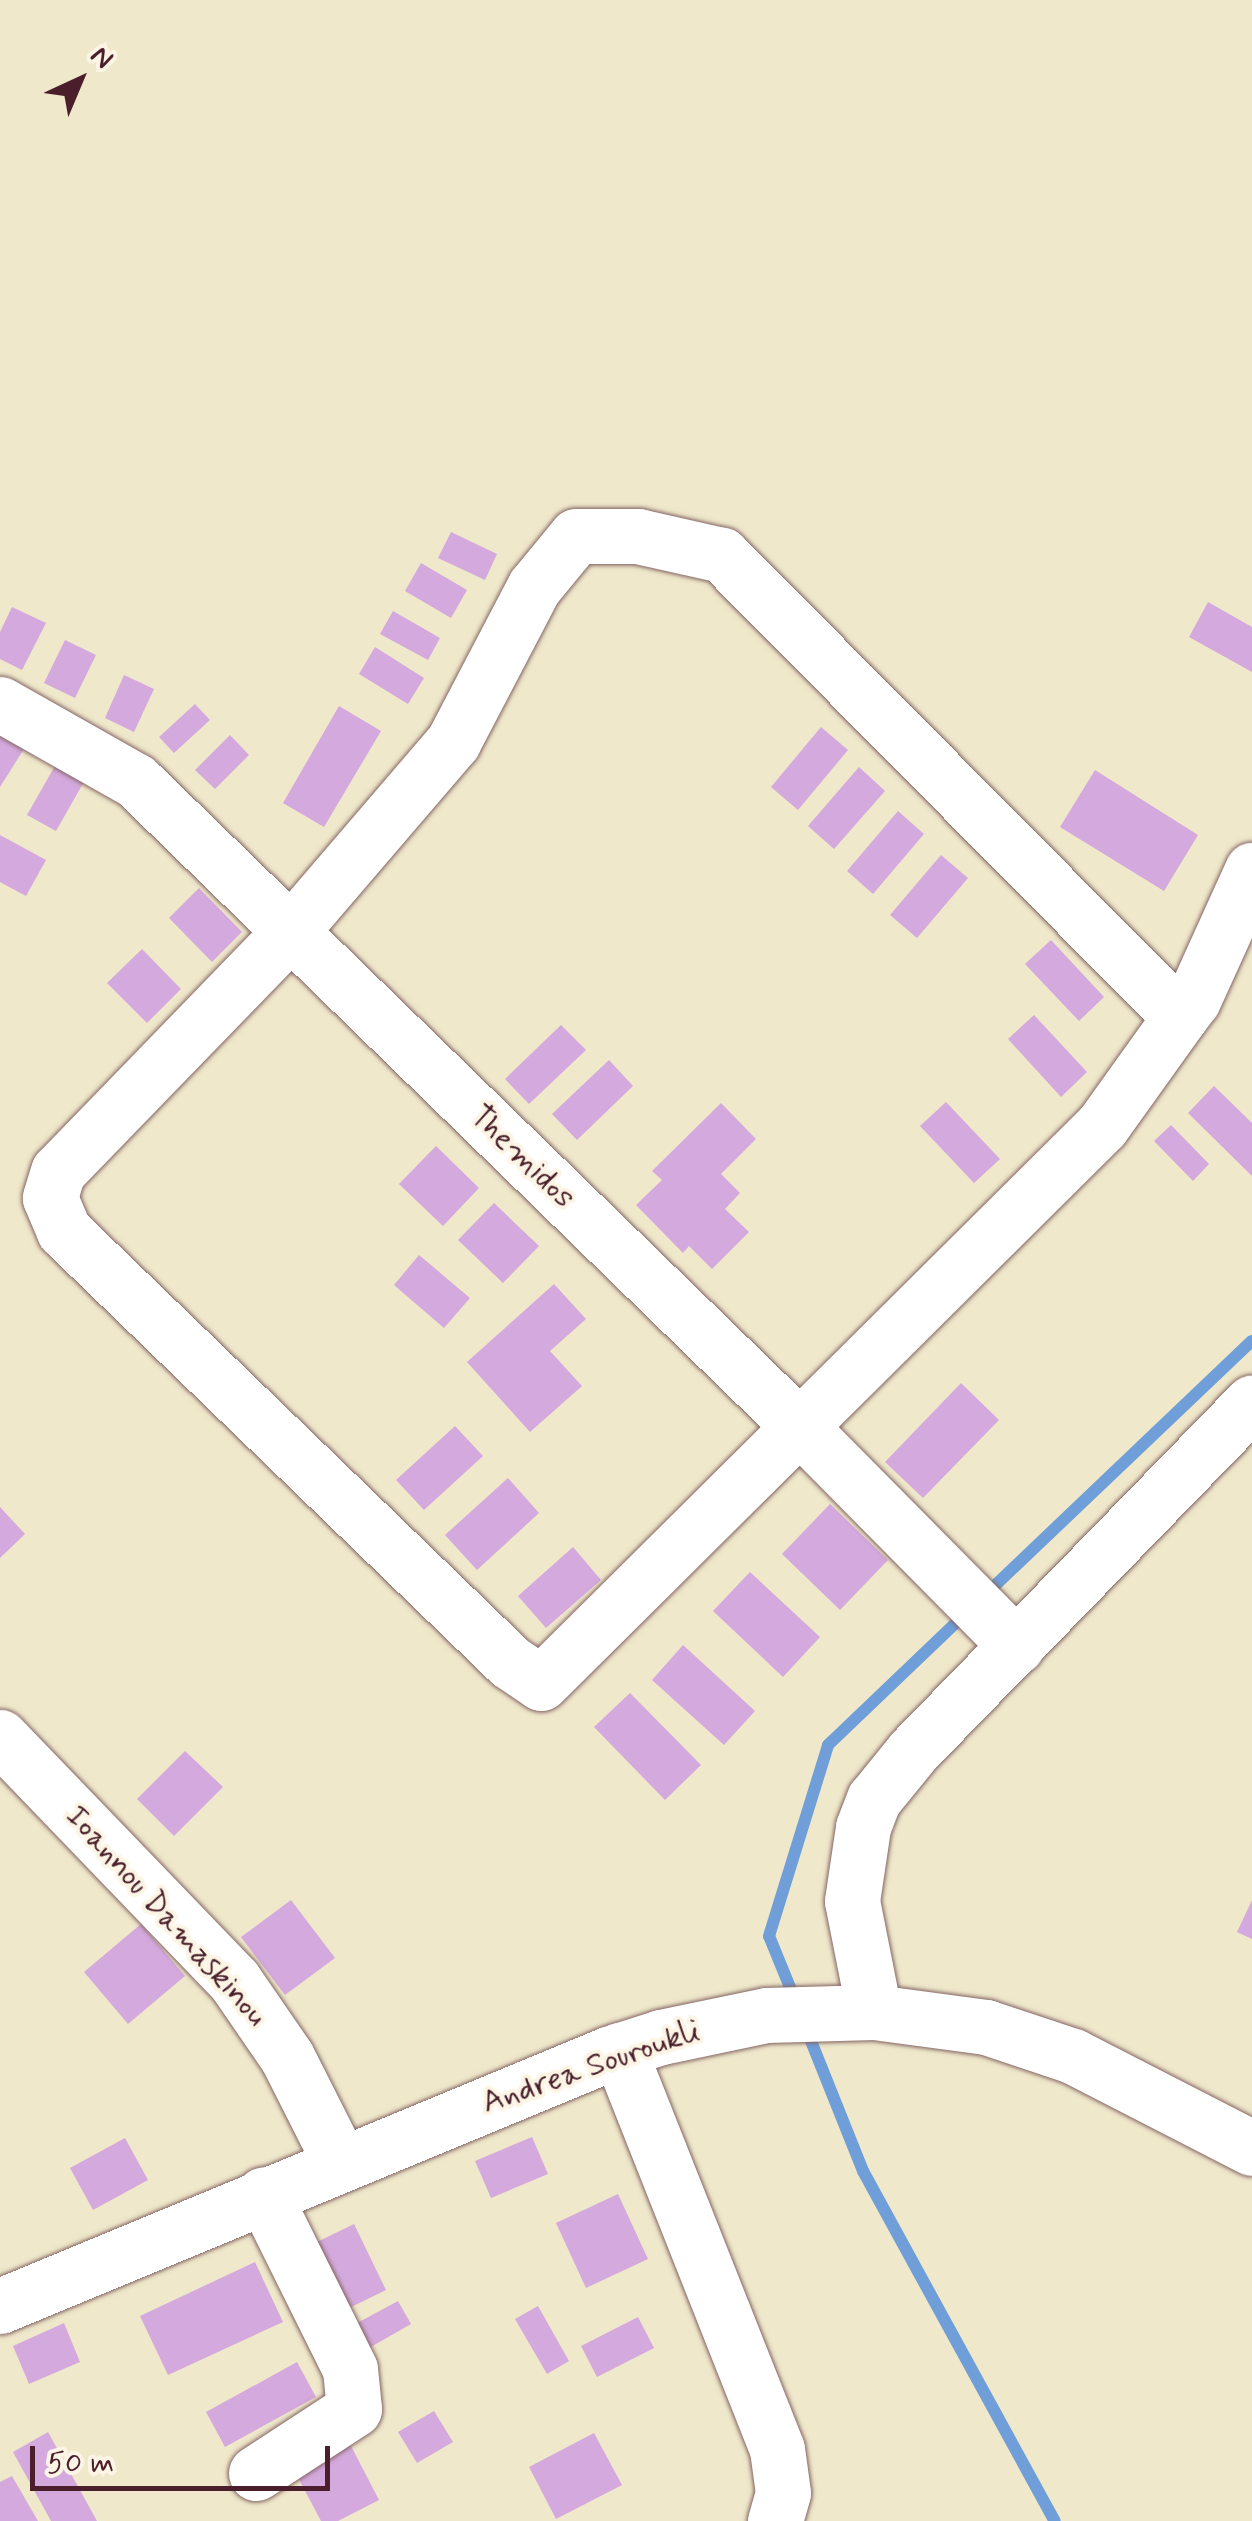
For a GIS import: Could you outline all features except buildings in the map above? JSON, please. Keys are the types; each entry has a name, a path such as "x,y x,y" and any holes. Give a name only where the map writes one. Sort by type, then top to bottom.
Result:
{"street":[{"path":"1180,1017 722,555 638,536 576,536 534,587 453,742 290,932 58,1171 50,1198 64,1230 510,1662 541,1683 1102,1126 1180,1017 1252,870"},
{"name":"Themidos","path":"0,704 136,781 798,1425 1007,1635"},
{"path":"851,2012 852,1902 863,1827 893,1772 1007,1635 1252,1403"},
{"path":"1135,1555 1252,1436"},
{"name":"Ioannou Damaskinou","path":"0,1737 234,1980 287,2057 340,2162"},
{"name":"Andrea Souroukli","path":"0,2306 340,2162 620,2050 766,2014 851,2012 938,2018 1031,2040 1119,2077 1252,2148"},
{"path":"620,2050 777,2449 782,2494 775,2521"},
{"path":"256,2473 354,2409 350,2369 263,2194"}],"waterway":[{"path":"986,1594 1252,1341"},
{"path":"796,2002 769,1936 828,1745 968,1611"},
{"path":"805,2026 863,2171 1055,2521"}]}
